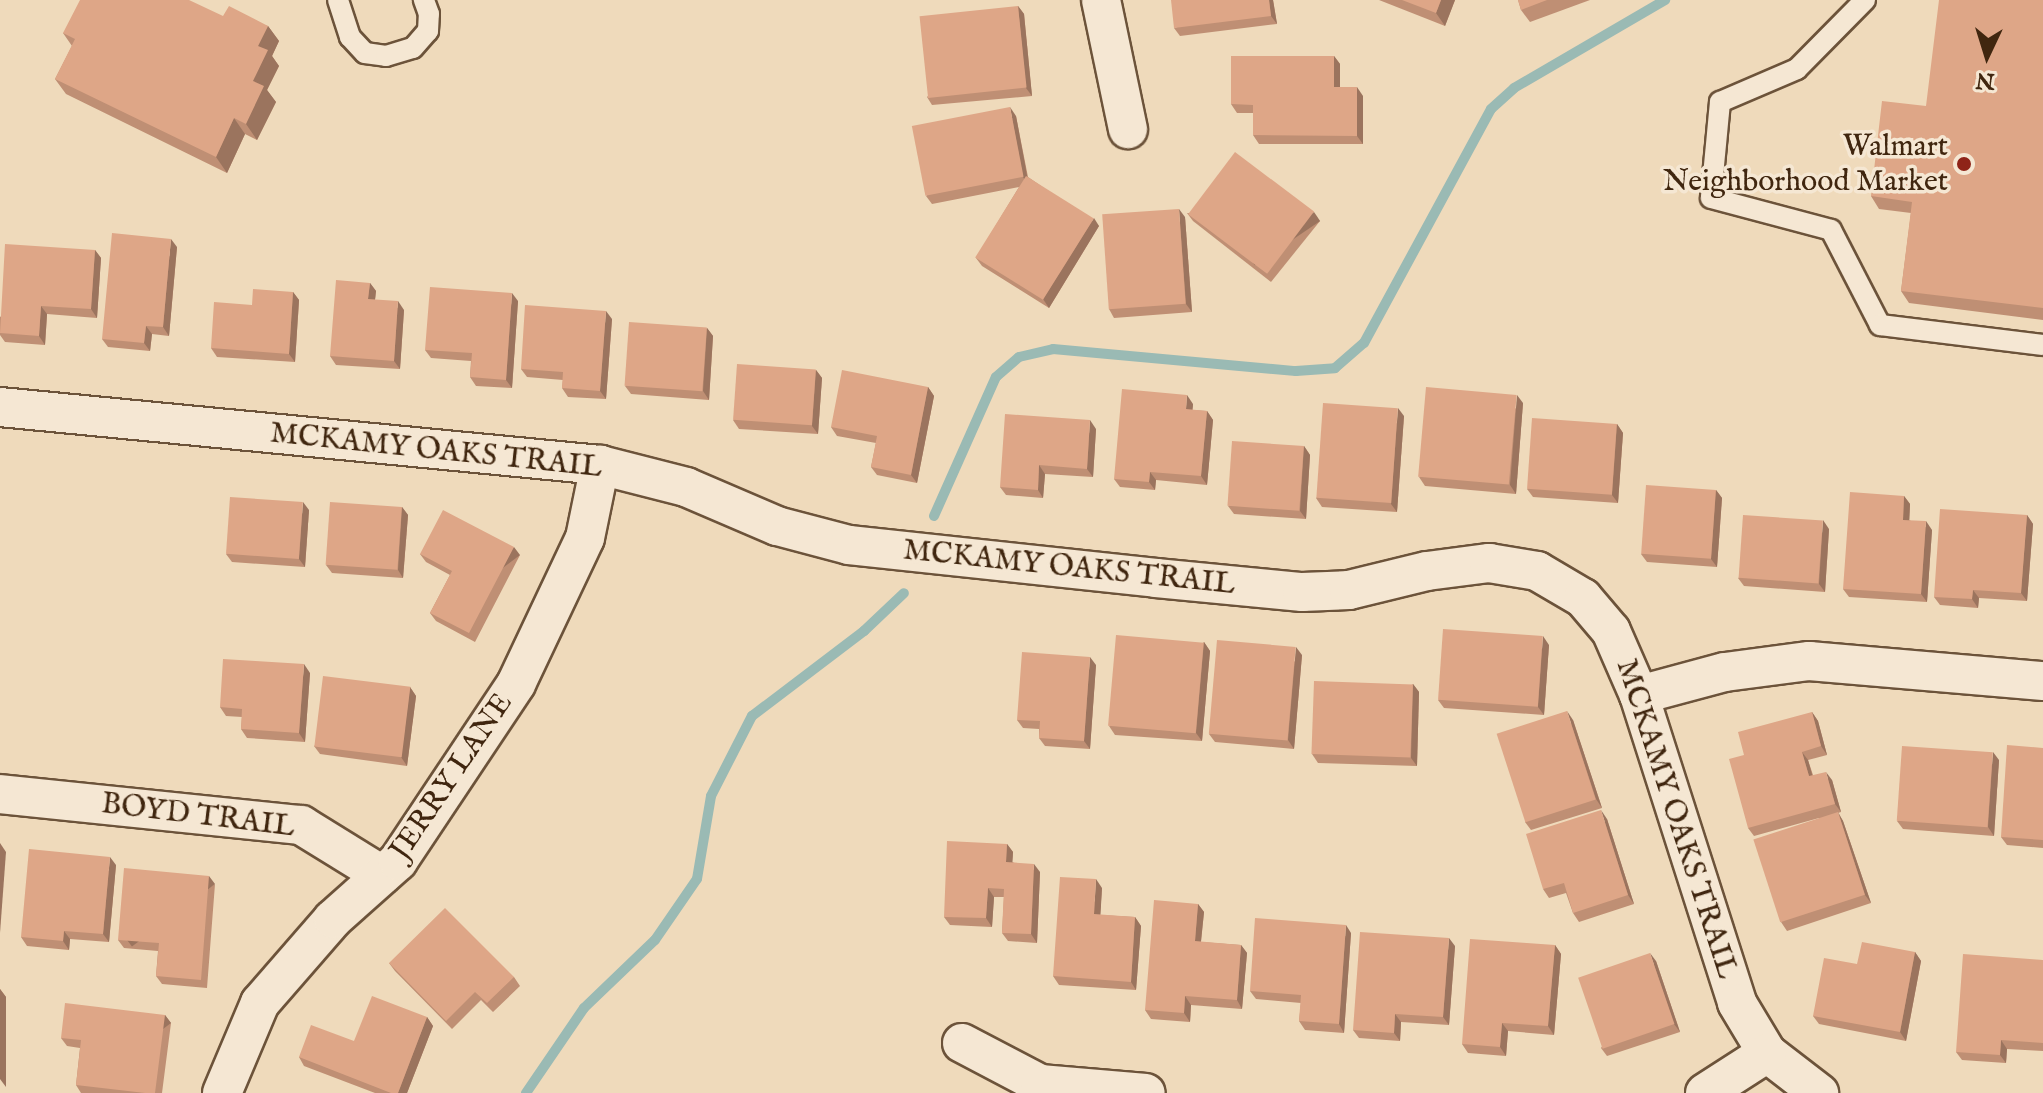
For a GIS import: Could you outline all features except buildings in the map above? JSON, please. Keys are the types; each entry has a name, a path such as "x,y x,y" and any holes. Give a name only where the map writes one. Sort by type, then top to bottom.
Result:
{"street":[{"path":"1101,0 1128,129"},
{"name":"MCKAMY OAKS TRAIL","path":"0,407 600,465 686,487 777,526 849,545 1302,592 1349,590 1427,571 1489,563 1537,571 1583,598 1611,631 1639,695 1737,1003 1767,1053 1819,1093"},
{"name":"JERRY LANE","path":"222,1093 260,1003 333,919 398,861 516,684 585,538 600,465"},
{"path":"1639,695 1725,672 1809,661 2043,681"},
{"name":"BOYD TRAIL","path":"0,794 301,825 382,875"},
{"path":"962,1043 1040,1084 1146,1093"},
{"path":"1705,1093 1767,1053"}],"lane":[{"path":"338,0 350,37 365,53 386,56 413,48 428,31 429,14 424,0"},
{"path":"1865,0 1797,69 1720,102 1711,198 1831,230 1880,325 2043,345"}],"waterway":[{"path":"934,516 996,377 1019,357 1053,349 1296,371 1335,368 1364,343 1491,109 1514,88 1665,0"},
{"path":"526,1093 584,1008 655,940 697,879 711,796 752,716 864,631 904,593"}],"place":[{"name":"Walmart Neighborhood Market","path":"1964,164"}]}
